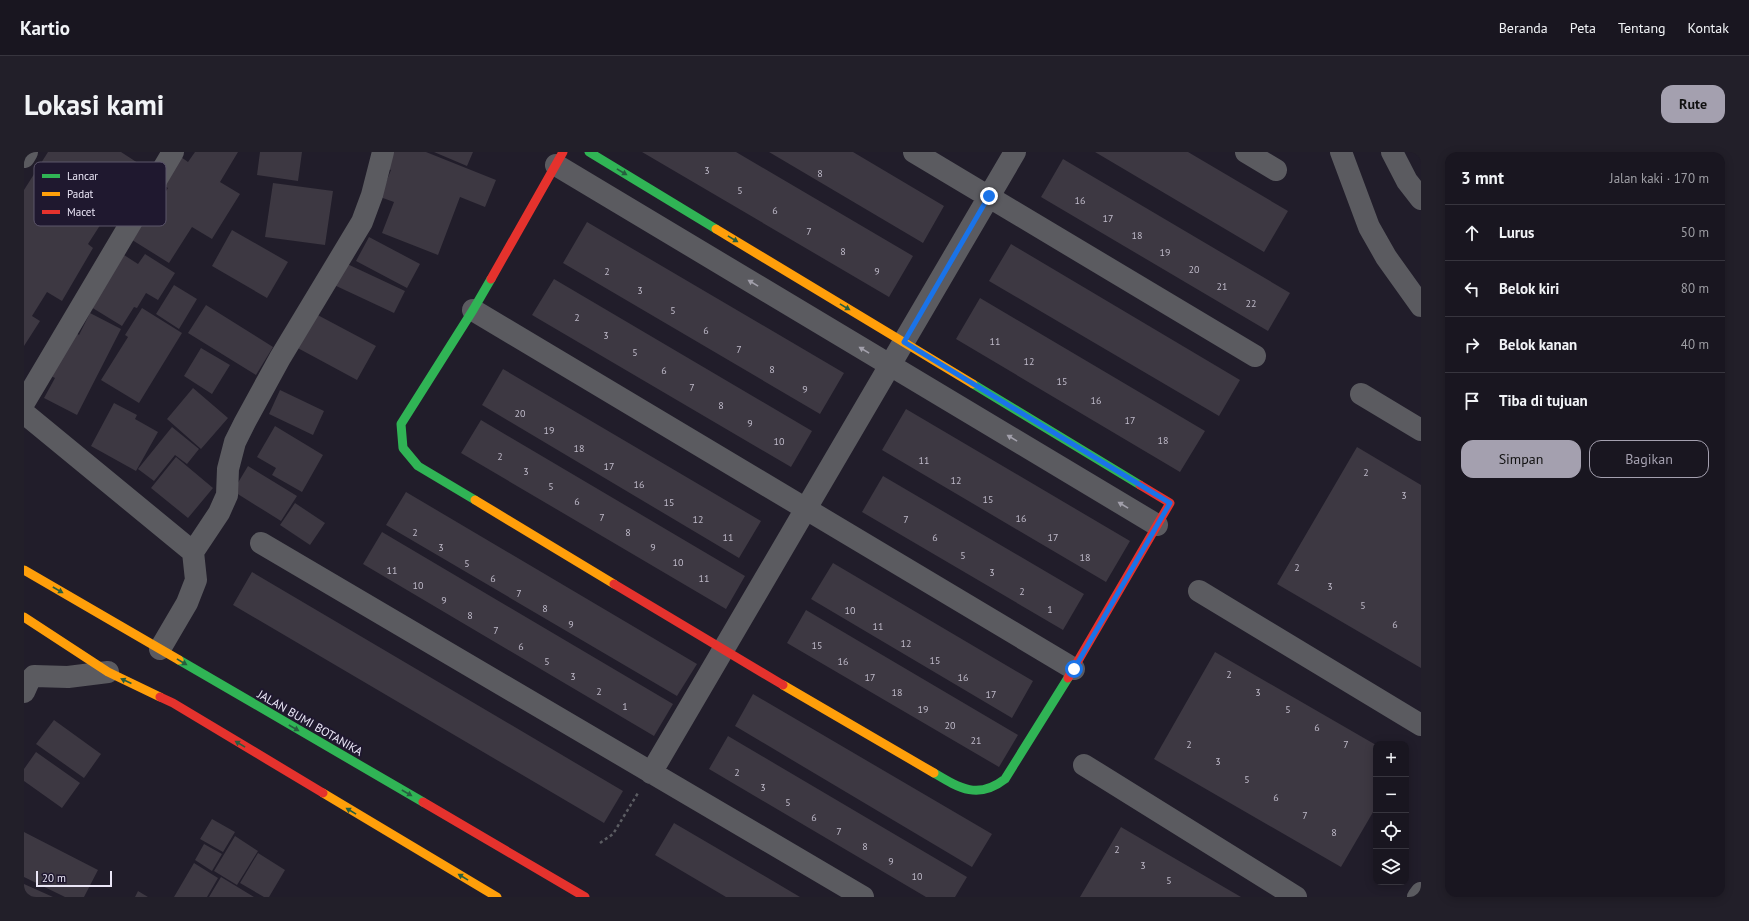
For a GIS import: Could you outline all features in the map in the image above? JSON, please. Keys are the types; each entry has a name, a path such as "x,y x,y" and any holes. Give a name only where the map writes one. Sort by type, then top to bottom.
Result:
{"street":[{"path":"24,157 27,152"},
{"path":"166,164 173,152"},
{"path":"160,649 187,603 196,580 193,552 219,513 227,495 228,469 235,442 280,358 362,222 372,195 383,152"},
{"path":"589,152 1170,503 1074,669 1005,779 996,787 974,791 958,787 723,650 418,466 403,448 401,424 472,310 560,158 890,365 1157,525"},
{"path":"914,152 1255,356"},
{"path":"651,773 1015,152"},
{"path":"1246,152 1276,170"},
{"path":"1341,152 1369,227 1386,257 1421,306"},
{"path":"1392,152 1407,181 1421,199"},
{"path":"24,403 129,226"},
{"path":"472,310 1074,669"},
{"path":"1361,394 1421,430"},
{"path":"24,413 193,552"},
{"path":"261,543 862,897"},
{"name":"JALAN BUMI BOTANIKA","path":"24,570 585,897"},
{"path":"1199,591 1421,725"},
{"path":"24,617 108,672 173,703 497,897"},
{"path":"24,692 29,681 34,676 68,677 108,672"},
{"path":"1084,765 1296,897"},
{"path":"1418,897 1421,892"}],"path":[{"path":"600,842 613,834 651,773"}],"building":[{"path":"48,152 121,152 136,162 42,162"},
{"path":"195,152 238,152 220,182 240,194 212,239 192,227 169,263 129,238 137,226 166,226 166,191 168,188 166,187 166,180 181,157 188,162"},
{"path":"260,152 302,152 298,181 257,175"},
{"path":"390,152 426,152 496,180 485,207 460,197 438,255 382,233 394,202 380,197 391,170 384,167"},
{"path":"434,152 473,152 467,166"},
{"path":"642,152 736,152 913,256 889,297"},
{"path":"769,152 853,152 944,206 923,243"},
{"path":"1095,152 1188,152 1288,211 1264,252"},
{"path":"1063,159 1290,293 1268,331 1041,197"},
{"path":"34,174 34,226 100,226 88,244 93,248 62,301 47,292 32,316 40,321 24,346 24,190"},
{"path":"273,183 333,191 325,245 265,237"},
{"path":"587,222 844,373 820,414 563,263"},
{"path":"232,230 288,262 267,298 212,266"},
{"path":"369,237 420,264 407,288 356,261"},
{"path":"1011,244 1240,380 1219,416 989,281"},
{"path":"145,254 175,273 158,300 146,293 137,308 134,307 122,326 91,307 124,255 138,264"},
{"path":"343,262 405,291 394,313 332,284"},
{"path":"554,279 812,431 791,467 532,315"},
{"path":"174,285 197,299 179,329 156,314"},
{"path":"980,298 1205,431 1180,472 956,339"},
{"path":"206,305 273,347 256,375 188,333"},
{"path":"142,308 182,333 139,403 101,380 128,337 125,335"},
{"path":"312,312 376,346 357,380 294,346"},
{"path":"90,313 121,329 77,415 44,398 55,378 49,375 75,332 79,335"},
{"path":"201,348 230,365 212,394 184,376"},
{"path":"503,369 761,521 739,558 482,405"},
{"path":"193,388 228,418 201,449 167,419"},
{"path":"280,390 324,411 313,435 269,414"},
{"path":"114,403 137,415 135,419 158,432 136,471 91,446"},
{"path":"906,409 1130,541 1106,582 882,450"},
{"path":"481,420 745,576 726,609 461,453"},
{"path":"275,426 323,455 302,492 272,475 276,468 257,457"},
{"path":"172,427 199,449 187,464 175,455 154,481 138,469"},
{"path":"1357,447 1421,485 1421,668 1277,584"},
{"path":"176,457 213,488 188,518 151,488"},
{"path":"248,466 297,496 281,521 233,491"},
{"path":"883,476 1084,594 1063,630 862,512"},
{"path":"406,492 697,664 677,696 386,525"},
{"path":"295,503 325,523 310,545 280,525"},
{"path":"382,532 673,704 654,736 363,564"},
{"path":"833,563 1033,681 1012,718 811,599"},
{"path":"252,572 623,791 604,823 233,605"},
{"path":"806,610 1018,735 999,767 787,643"},
{"path":"1215,652 1373,743 1373,812 1341,867 1154,759"},
{"path":"753,694 992,834 972,867 735,726"},
{"path":"54,720 101,754 84,778 36,744"},
{"path":"728,736 967,877 955,897 926,897 709,769"},
{"path":"36,752 80,783 62,808 24,781 24,769"},
{"path":"212,819 235,832 223,852 200,839"},
{"path":"674,823 800,897 726,897 655,855"},
{"path":"1121,827 1150,844 1241,897 1080,897"},
{"path":"24,832 98,870 84,897 65,897 24,877"},
{"path":"235,836 258,851 237,885 214,871"},
{"path":"204,844 222,854 212,871 195,860"},
{"path":"258,853 285,870 269,897 264,897 240,883"},
{"path":"194,863 218,878 207,897 174,897"},
{"path":"221,877 254,897 209,897"},
{"path":"24,884 53,897 24,897"},
{"path":"138,891 148,897 135,897"}],"traffic: fast":[{"path":"589,152 716,229"},
{"path":"475,500 418,466 403,448 401,424 491,279"},
{"path":"973,384 1140,485"},
{"path":"179,660 423,802"},
{"path":"934,773 960,787 969,790 986,789 1005,779 1068,678"}],"traffic: slow":[{"path":"716,229 973,384"},
{"path":"475,500 614,584"},
{"path":"24,570 179,660"},
{"path":"24,617 108,672 160,697"},
{"path":"783,685 934,773"},
{"path":"323,793 497,897"}],"traffic: jam":[{"path":"491,279 563,152"},
{"path":"1068,678 1170,503 1140,485"},
{"path":"614,584 783,685"},
{"path":"160,697 173,703 323,793"},
{"path":"423,802 585,897"}],"route":[{"path":"989,196 904,342 1170,503 1074,669"}]}
